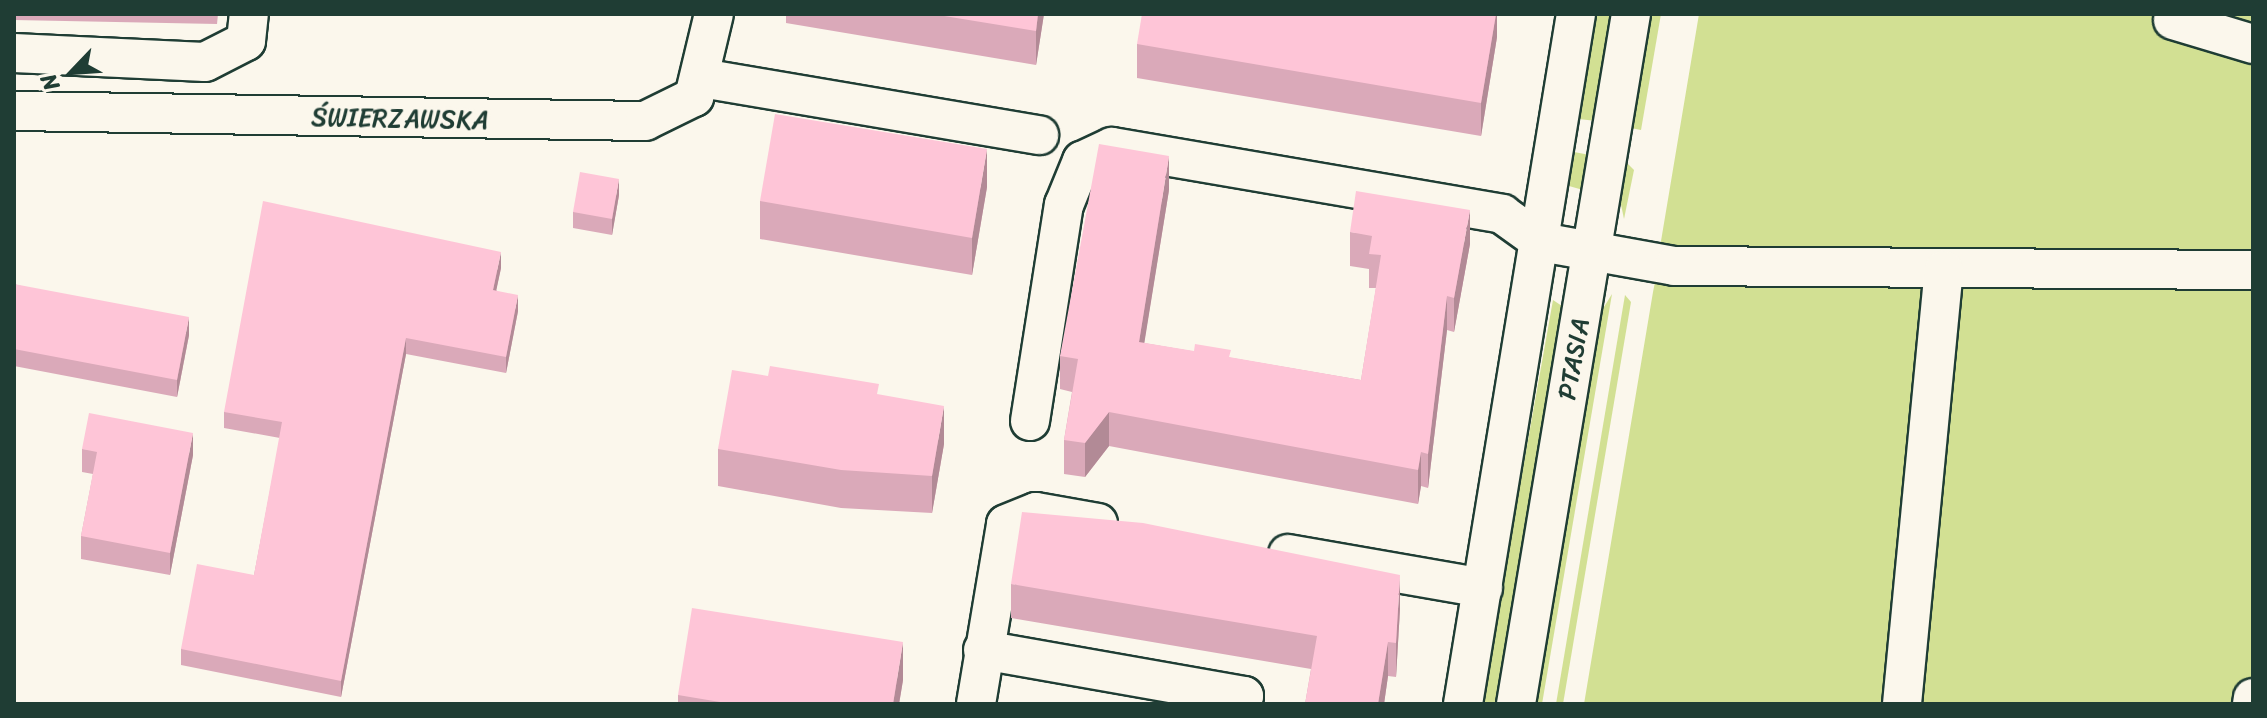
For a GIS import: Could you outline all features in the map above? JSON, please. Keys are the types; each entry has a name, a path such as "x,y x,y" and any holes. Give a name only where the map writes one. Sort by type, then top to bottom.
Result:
{"street":[{"path":"14,53 205,62 246,41 249,14"},
{"name":"ŚWIERZAWSKA","path":"14,111 623,123 681,108 701,78 714,14"},
{"name":"PTASIA","path":"1463,704 1576,14"},
{"name":"PTASIA","path":"1516,704 1631,14"},
{"path":"2173,20 2253,44"},
{"path":"701,78 1039,135"},
{"path":"1030,421 1064,205 1082,161 1097,151 1112,147 1502,214 1541,242 1674,266 2253,270"},
{"path":"1902,704 1944,270"},
{"path":"976,704 1006,524 1036,512 1131,528"},
{"path":"1254,549 1483,588"},
{"path":"983,650 1244,696 1242,704"},
{"path":"2252,704 2253,698"}],"green space":[{"path":"1597,14 1615,14 1596,121 1579,119"},
{"path":"1649,14 1661,14 1641,130 1631,128"},
{"path":"1699,14 2253,14 2253,704 1584,704 1655,282 1671,281 1660,247"},
{"path":"1574,152 1590,155 1583,190 1569,186"},
{"path":"1625,161 1634,170 1624,219 1619,195"},
{"path":"1612,294 1542,704 1533,704 1599,315"},
{"path":"1625,295 1631,302 1563,704 1556,704"},
{"path":"1553,300 1565,308 1498,704 1481,704"}],"building":[{"path":"932,14 1038,14 1036,31"},
{"path":"1142,14 1496,14 1481,103 1137,44"},
{"path":"775,114 987,149 972,238 760,201"},
{"path":"1099,144 1169,156 1139,342 1194,351 1195,344 1231,350 1229,357 1361,380 1381,255 1369,254 1372,236 1350,232 1356,191 1470,210 1454,298 1447,296 1428,454 1421,452 1418,470 1109,412 1085,443 1064,440 1078,359 1060,356"},
{"path":"580,172 619,179 612,219 573,212"},
{"path":"263,201 501,252 493,290 518,295 506,357 406,338 341,681 181,649 197,564 254,575 282,422 224,412"},
{"path":"14,284 189,317 177,380 14,349"},
{"path":"770,366 879,384 877,394 944,406 932,476 841,470 718,449 732,370 768,376"},
{"path":"89,413 193,433 170,553 81,536 97,452 82,449"},
{"path":"1022,512 1143,523 1400,575 1396,643 1388,642 1378,704 1305,704 1317,636 1011,584"},
{"path":"692,608 903,642 893,704 732,704 678,695"}]}
